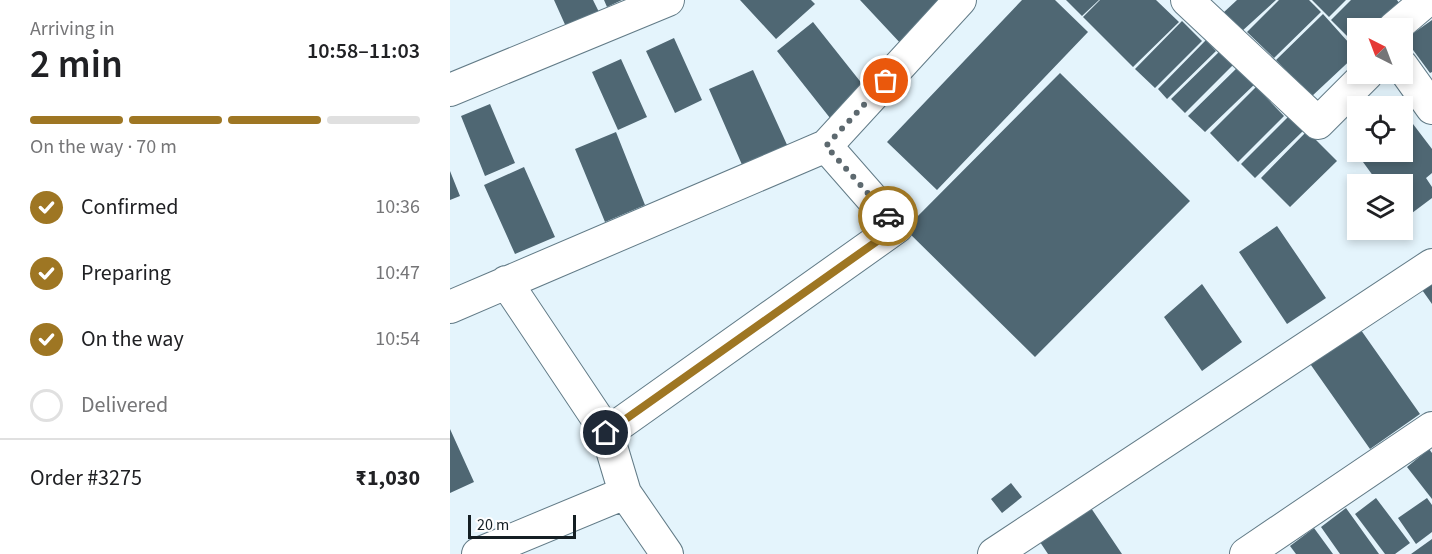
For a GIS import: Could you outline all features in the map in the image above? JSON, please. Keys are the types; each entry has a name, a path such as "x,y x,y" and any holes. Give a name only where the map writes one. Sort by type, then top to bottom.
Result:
{"street":[{"path":"450,90 668,0"},
{"path":"450,307 826,146 960,0"},
{"path":"1187,0 1318,123 1357,84"},
{"path":"1405,18 1425,1"},
{"path":"1413,81 1432,108"},
{"path":"606,433 897,227 826,146"},
{"path":"994,554 1432,265"},
{"path":"506,282 606,433 625,493 667,554"},
{"path":"1246,554 1432,428"},
{"path":"478,554 625,493"}],"building":[{"path":"554,0 593,0 600,14 567,29"},
{"path":"604,0 622,0 607,7"},
{"path":"740,0 811,0 815,4 776,39"},
{"path":"860,0 951,0 903,46"},
{"path":"1022,0 1055,0 1088,32 937,190 887,142"},
{"path":"1066,0 1099,0 1082,16"},
{"path":"1100,0 1156,0 1179,22 1133,67 1083,17"},
{"path":"1237,0 1276,0 1241,32 1223,13"},
{"path":"1279,0 1309,0 1321,12 1274,58 1247,32"},
{"path":"1312,0 1346,0 1329,17"},
{"path":"1351,0 1397,0 1399,3 1383,18 1347,18 1347,36 1331,20"},
{"path":"1323,14 1347,41 1347,63 1311,97 1276,60"},
{"path":"1432,20 1432,72 1430,73 1413,50 1413,33"},
{"path":"1182,21 1202,41 1155,88 1135,69"},
{"path":"813,22 867,90 830,118 777,51"},
{"path":"674,38 702,100 675,113 646,51"},
{"path":"1206,40 1216,51 1167,99 1158,89"},
{"path":"1222,49 1235,63 1185,113 1171,99"},
{"path":"621,59 647,117 618,130 592,72"},
{"path":"1240,65 1257,82 1205,132 1188,116"},
{"path":"753,70 788,147 743,167 709,89"},
{"path":"1060,73 1190,201 1035,357 905,229"},
{"path":"1256,87 1284,116 1238,162 1210,133"},
{"path":"490,104 515,163 485,176 461,116"},
{"path":"1288,117 1303,131 1255,178 1241,164"},
{"path":"1413,124 1432,149 1432,173 1426,178 1432,187 1432,198 1413,212 1413,174 1372,174 1363,162 1413,162"},
{"path":"1307,131 1337,161 1290,207 1261,178"},
{"path":"616,132 645,205 605,222 575,149"},
{"path":"524,167 555,237 515,254 484,185"},
{"path":"450,171 460,196 450,200"},
{"path":"1277,226 1326,298 1287,324 1239,252"},
{"path":"1432,278 1432,304 1420,287"},
{"path":"1202,284 1242,342 1202,371 1164,317"},
{"path":"1356,323 1420,414 1370,449 1306,358"},
{"path":"450,429 474,482 450,493"},
{"path":"1429,449 1432,453 1432,499 1407,467"},
{"path":"1011,483 1022,497 1002,513 991,499"},
{"path":"1376,498 1410,543 1395,554 1385,554 1355,514"},
{"path":"1427,498 1432,505 1432,532 1416,544 1398,518"},
{"path":"1089,505 1122,554 1048,554 1038,539"},
{"path":"1346,508 1379,554 1340,554 1321,527"},
{"path":"1314,528 1333,554 1296,554 1290,546"},
{"path":"1432,539 1432,554 1411,554"}],"way so far":[{"path":"886,81 826,146 888,216"}],"route":[{"path":"606,433 897,227 888,216"}]}
